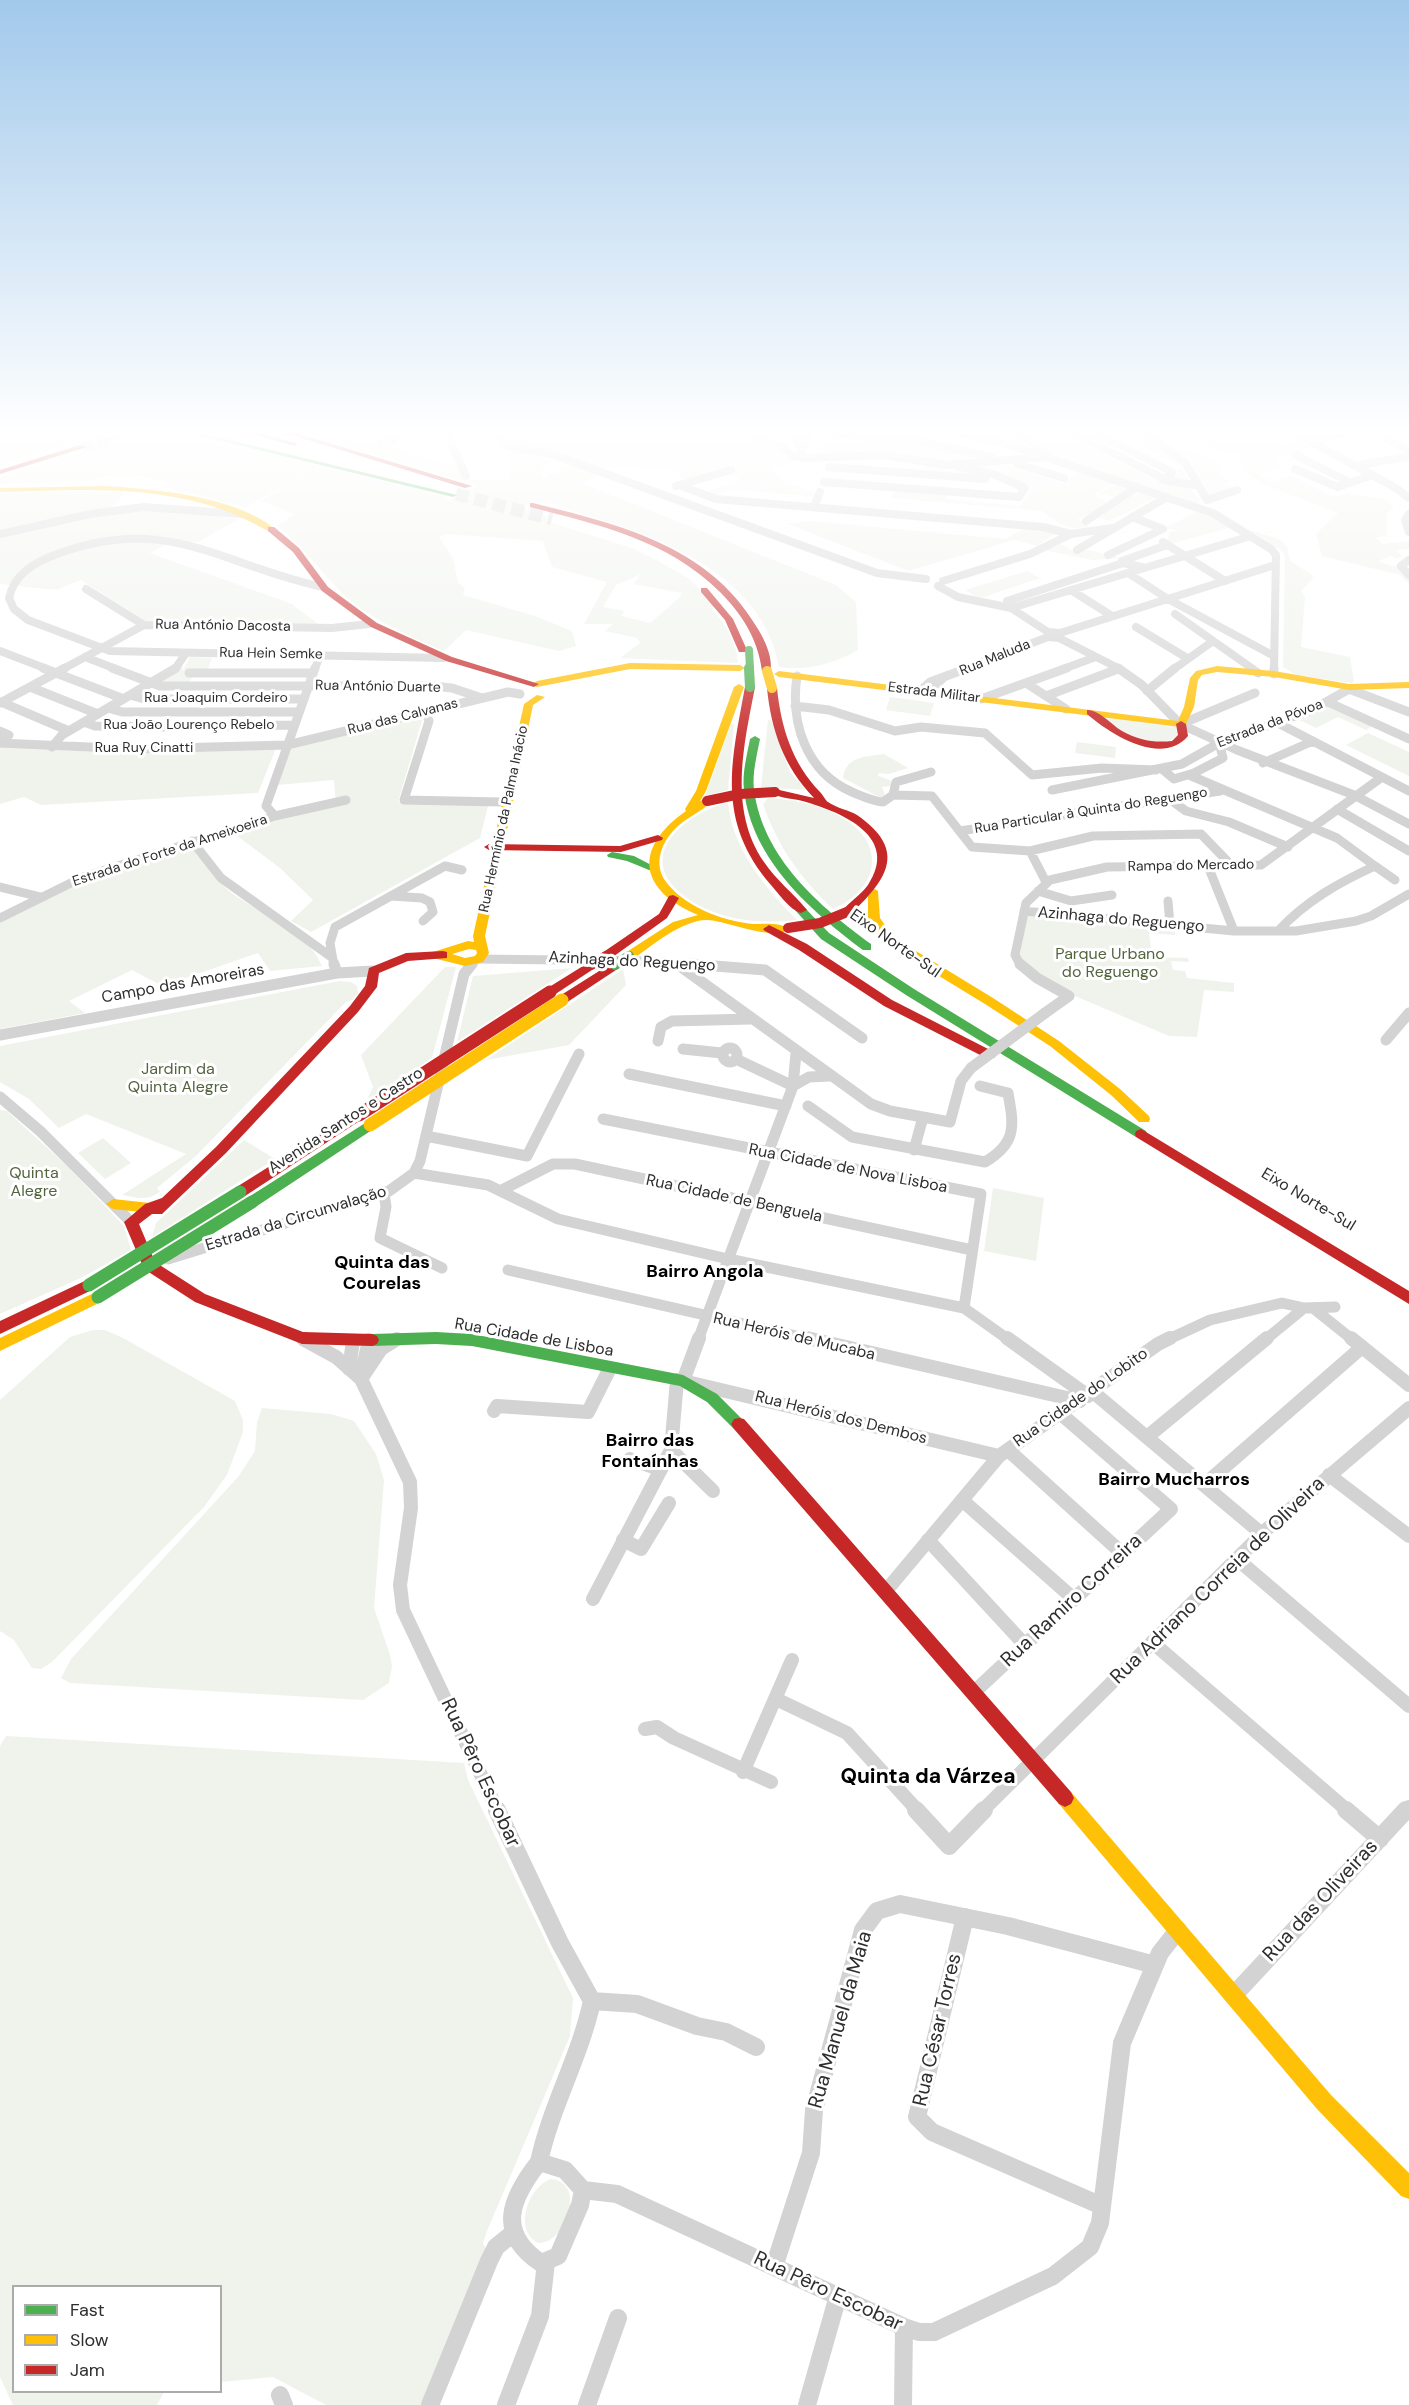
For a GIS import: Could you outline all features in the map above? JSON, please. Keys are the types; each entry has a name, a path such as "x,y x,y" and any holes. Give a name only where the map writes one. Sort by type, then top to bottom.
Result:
{"main road":[{"path":"291,545 323,587 369,624 443,658 539,689"},
{"path":"637,545 655,552 693,575 729,619 746,650 744,666 756,688 772,709 789,763 804,785 823,801 856,817 878,840 884,866 873,891 847,912 820,923 788,928 769,929 724,923 704,917 673,898 660,884 654,869 654,848 658,838 676,817 690,809 707,801 740,794 775,792 823,801"},
{"name":"Eixo Norte-Sul","path":"659,545 707,572 750,620 765,649 773,672 756,688 738,751 735,792 747,841 771,879 825,936 910,992 1409,1298"},
{"path":"509,678 520,693 539,689 565,678 630,666 740,668"},
{"path":"1090,712 1118,736 1136,742 1175,744 1183,736 1180,724 1189,707 1193,680 1199,673 1217,669 1258,673 1349,688 1409,685"},
{"name":"Estrada Militar","path":"773,672 1180,724"},
{"path":"690,809 756,688"},
{"name":"Eixo Norte-Sul","path":"756,688 760,714 750,792 765,839 786,875 847,934 925,986 1149,1122 1115,1088 1052,1039 889,940 875,927 870,908 873,891"},
{"name":"Rua Hermínio da Palma Inácio","path":"459,958 470,933 493,850 529,704 539,689"},
{"name":"Rua Hermínio da Palma Inácio","path":"479,954 479,936 520,693"},
{"path":"493,850 621,849 658,838"},
{"path":"493,850 621,856 654,869"},
{"name":"Avenida Santos e Castro","path":"5,1343 98,1297 165,1258 370,1125 610,960 663,916 673,898"},
{"name":"Avenida Santos e Castro","path":"0,1328 89,1285 154,1247 359,1115 556,996 591,965 629,956 677,924 704,917"},
{"path":"769,929 804,945 855,983 905,1014 1017,1067 1051,1086 1077,1094"},
{"name":"Campo das Amoreiras","path":"373,971 397,958 437,955 459,958 472,945 479,954"},
{"path":"134,1228 221,1150 354,1009 371,987 373,971"},
{"path":"134,1228 150,1208 164,1202"},
{"path":"113,1204 150,1208"},
{"path":"134,1228 149,1265"},
{"name":"Rua Cidade de Lisboa","path":"149,1265 200,1298 302,1338 353,1341 472,1340 680,1381 712,1398 734,1418 1032,1760 1324,2102 1409,2188"}],"street":[{"name":"Rua Hein Semke","path":"81,545 43,559 17,578 9,598 20,615 100,648 116,651 443,658"},
{"name":"Rua Hein Semke","path":"191,545 304,584 323,587"},
{"path":"792,545 862,571 941,582 1046,545"},
{"path":"802,545 877,573 926,581"},
{"path":"1077,550 1085,545"},
{"path":"1108,555 1129,545"},
{"path":"1123,564 1122,561 1129,557 1162,545"},
{"path":"1167,545 1225,581"},
{"path":"941,582 958,597 1009,604 1071,590 1218,545"},
{"path":"1264,545 1275,553 1274,675"},
{"path":"1409,560 1401,566 1409,574"},
{"path":"1009,604 1123,564 1143,568"},
{"name":"Rua Maluda","path":"924,692 921,688 923,686 1048,634 1059,635 1275,565"},
{"path":"1128,573 1168,599 1274,656"},
{"name":"Rua António Dacosta","path":"86,589 144,625 332,628 369,624"},
{"path":"1071,590 1112,616"},
{"path":"1009,604 1048,634"},
{"path":"1175,614 1258,673"},
{"path":"1,703 144,625"},
{"path":"1136,627 1187,658"},
{"path":"1059,635 1118,669 1147,691 1180,724 1263,763 1375,804 1409,824"},
{"path":"1147,691 1187,658 1213,641"},
{"path":"1254,645 1274,643"},
{"name":"Rua Joaquim Cordeiro","path":"0,651 127,697 144,699 303,699"},
{"path":"52,747 59,737 177,668 186,653"},
{"path":"275,816 266,806 307,686 320,655"},
{"name":"Rua António Duarte","path":"85,657 151,683 165,686 443,687 483,698"},
{"path":"981,699 1094,658"},
{"path":"1046,696 1118,669"},
{"path":"189,673 312,673"},
{"path":"797,676 795,706 798,727 807,748 825,776 847,790 879,803 889,800 893,795 896,782 931,772"},
{"path":"1026,683 1066,710"},
{"path":"30,687 98,714"},
{"path":"1349,688 1409,712"},
{"name":"Estrada da Póvoa","path":"1052,790 1182,764 1219,743 1278,723 1328,702 1349,688"},
{"name":"Rua das Calvanas","path":"287,745 508,692 520,693"},
{"path":"1180,724 1255,693"},
{"path":"1328,702 1409,739"},
{"path":"1,703 69,731"},
{"path":"795,706 829,710 895,731 921,727 986,734 1032,775 1102,768 1161,769"},
{"path":"108,708 122,712 298,712"},
{"path":"426,712 429,721 404,800 501,802"},
{"name":"Rua João Lourenço Rebelo","path":"84,722 95,726 158,727 294,725"},
{"path":"1278,723 1409,792"},
{"path":"0,731 9,735 0,742"},
{"path":"1263,763 1312,741"},
{"name":"Rua Ruy Cinatti","path":"0,742 52,747 167,749 287,745"},
{"path":"1155,758 1161,769 1174,779 1189,775 1223,758 1219,743"},
{"path":"1189,775 1221,791 1337,838 1395,880"},
{"name":"Rampa do Mercado","path":"1046,882 1107,867 1262,865 1354,795 1382,777"},
{"name":"Rua Particular à Quinta do Reguengo","path":"960,831 1221,791"},
{"path":"893,795 932,796 972,847 1030,851 1034,848 1093,836 1202,834 1232,866"},
{"path":"1168,798 1186,811 1229,822 1288,847"},
{"name":"Estrada do Forte da Ameixoeira","path":"0,918 83,877 275,816 346,800"},
{"path":"1337,809 1409,851"},
{"path":"192,841 231,890 311,938 330,956"},
{"path":"1024,911 1028,901 1046,882 1030,851"},
{"path":"337,973 330,956 330,933 335,927 446,866 462,870"},
{"path":"1208,866 1234,931"},
{"path":"1278,931 1309,899 1326,888 1375,866"},
{"path":"0,887 41,897"},
{"path":"1038,891 1071,901 1112,895"},
{"name":"Azinhaga do Reguengo","path":"923,1117 950,1122 961,1081 971,1068 1068,996 1023,969 1016,962 1024,911 1234,931 1296,931 1356,921 1371,916 1409,894"},
{"path":"391,896 422,898 430,902 433,912 423,921"},
{"path":"1168,901 1170,925"},
{"path":"0,909 14,910"},
{"path":"479,954 459,958 426,1136 420,1161 414,1173 479,1182 552,1217 728,1259 964,1308 1147,1437 1262,1534"},
{"name":"Azinhaga do Reguengo","path":"479,954 498,957 765,970 862,1038"},
{"path":"676,964 796,1053 871,1104 890,1111 923,1117 914,1150"},
{"name":"Campo das Amoreiras","path":"0,1035 337,973 373,971"},
{"path":"1386,1040 1409,1012"},
{"path":"658,1041 661,1027 672,1021 751,1019"},
{"path":"683,1049 722,1053 725,1060 736,1059 793,1086"},
{"path":"593,1599 659,1468 671,1450 680,1381 786,1106 793,1086 796,1053"},
{"path":"426,1136 527,1156 579,1054"},
{"path":"629,1074 786,1106"},
{"path":"793,1086 809,1077 829,1076"},
{"path":"808,1106 852,1137 979,1163 991,1159 1007,1146 1013,1132 1008,1093 980,1086"},
{"path":"0,1097 25,1118 113,1204 134,1228"},
{"name":"Rua Cidade de Nova Lisboa","path":"603,1119 981,1194 964,1308"},
{"name":"Rua Cidade de Benguela","path":"500,1191 544,1168 563,1163 972,1250"},
{"name":"Estrada da Circunvalação","path":"149,1265 384,1192 401,1184 414,1173"},
{"path":"384,1192 388,1211 380,1228 380,1238 442,1268"},
{"name":"Rua Heróis de Mucaba","path":"508,1270 706,1317 1087,1396"},
{"name":"Rua Cidade do Lobito","path":"885,1592 1003,1453 1158,1344 1210,1320 1282,1303 1308,1308 1335,1307"},
{"path":"1147,1437 1308,1308 1409,1385"},
{"name":"Rua Pêro Escobar","path":"302,1338 336,1357 355,1374 410,1482 411,1508 400,1585 404,1610 560,1943 592,2001"},
{"path":"355,1374 381,1349 396,1339"},
{"path":"355,1374 369,1340"},
{"path":"353,1341 355,1374"},
{"path":"1204,1485 1361,1347"},
{"path":"494,1411 497,1406 588,1412 610,1368"},
{"name":"Rua Heróis dos Dembos","path":"680,1381 1003,1453 1123,1554"},
{"name":"Rua Adriano Correia de Oliveira","path":"777,1699 847,1733 949,1846 1032,1760 1262,1534 1409,1408"},
{"name":"Rua Ramiro Correira","path":"973,1693 1171,1509 1061,1414"},
{"path":"671,1450 713,1491"},
{"path":"630,1459 659,1468"},
{"path":"1329,1475 1409,1536"},
{"path":"962,1500 1074,1599"},
{"path":"623,1540 641,1549 669,1503"},
{"path":"928,1540 1025,1645"},
{"path":"1237,1559 1409,1706"},
{"path":"1152,1642 1380,1839"},
{"path":"743,1772 777,1699 792,1660"},
{"path":"645,1729 657,1727 674,1738 743,1772 771,1782"},
{"name":"Rua das Oliveiras","path":"1233,1996 1409,1807"},
{"name":"Rua Manuel da Maia","path":"774,2267 811,2153 814,2110 863,1930 877,1911 900,1904 1008,1926 1155,1965"},
{"name":"Rua César Torres","path":"965,1917 917,2117 932,2132 1102,2206"},
{"name":"Rua Pêro Escobar","path":"583,2190 617,2194 904,2327 919,2332 934,2332 1053,2276 1090,2247 1100,2223 1122,2043 1160,1953 1178,1930"},
{"path":"539,2162 558,2164 576,2178 583,2190 568,2236 558,2256 541,2263 526,2256 517,2247 512,2234 511,2218 525,2179 539,2162 547,2126 585,2033 592,2001 637,2004 697,2026 726,2032 756,2047"},
{"path":"430,2405 489,2261 496,2247 512,2234"},
{"path":"506,2405 540,2316 546,2262"},
{"path":"807,2405 838,2296"},
{"path":"587,2405 618,2318"},
{"path":"903,2405 904,2327"}],"green space":[{"path":"0,545 164,545 150,553 292,604 318,624 147,622 81,580 56,590 0,584"},
{"path":"298,545 444,545 453,558 458,583 465,588 463,595 535,616 572,631 576,646 559,651 466,630 444,651 402,632 362,609 339,590"},
{"path":"544,545 623,545 660,562 688,578 715,604 712,609 730,634 738,663 620,658 640,643 637,638 605,631 613,624 584,624 607,582 552,567","holes":["641,574 634,584 682,593 650,623 621,616 625,611 603,607 616,585"]},
{"path":"667,545 737,545 836,585 856,602 858,650 820,665 799,668 779,667 769,635 753,608 731,585"},
{"path":"842,545 996,545 908,571"},
{"path":"1063,545 1074,551 1084,549 1123,558 1093,560 1043,550"},
{"path":"1273,545 1285,545 1290,561 1312,575 1313,578 1301,591 1305,597 1301,647 1350,657 1354,681 1352,683 1296,675 1283,667 1285,557 1282,551"},
{"path":"1319,545 1409,545 1409,549 1396,550 1402,556 1397,559 1391,556 1378,561 1391,566 1401,566 1409,574 1409,584 1400,575 1322,556"},
{"path":"1027,571 1040,578 984,597 974,596 965,590"},
{"path":"190,657 212,658 205,676 193,676 188,684 165,685 161,681 183,666 183,671"},
{"path":"890,697 934,703 930,716 886,710"},
{"path":"1329,705 1374,725 1366,730 1338,717 1316,728 1297,719"},
{"path":"423,717 398,802 488,806 480,838 311,932 291,921 313,900 280,868 232,832 336,805 334,780 277,785 291,747"},
{"path":"1111,718 1173,725 1177,728 1178,735 1167,743 1130,738 1103,721"},
{"path":"768,720 771,720 790,772 806,790 761,787"},
{"path":"731,724 734,724 728,790 705,796"},
{"path":"1368,733 1409,752 1409,776 1346,745"},
{"path":"1077,742 1116,747 1115,758 1075,753"},
{"path":"0,746 112,753 276,748 258,793 41,805 24,797 0,804"},
{"path":"884,754 908,768 889,774 879,773 878,776 890,780 892,786 882,787 885,795 881,798 843,778 848,765 852,762 863,757"},
{"path":"768,798 813,805 839,816 854,826 865,838 871,851 872,864 869,877 861,890 833,909 810,886 783,848 763,804"},
{"path":"728,802 731,819 743,851 762,881 797,920 771,922 721,915 698,905 677,890 666,875 663,860 666,845 676,832 690,820"},
{"path":"190,845 229,891 294,932 315,953 322,966 270,971 258,953 162,986 132,970 69,1001 85,1013 0,1029 0,921 72,885"},
{"name":"Parque Urbano do Reguengo","path":"1029,915 1175,928 1175,935 1149,933 1152,957 1188,958 1189,962 1171,961 1173,970 1185,971 1187,978 1234,983 1234,992 1204,990 1197,1037 1169,1036 1075,996 1026,967 1020,955 1026,919"},
{"path":"445,967 456,967 432,1058 367,1100 373,1087 361,1055"},
{"path":"572,968 457,1042 473,976"},
{"path":"623,969 626,985 569,1045 486,1060"},
{"name":"Jardim da Quinta Alegre","path":"340,981 351,982 357,986 358,993 352,1000 346,1002 196,1156 157,1188 160,1192 150,1197 137,1198 122,1195 186,1154 86,1114 59,1128 29,1099 0,1082 0,1046"},
{"name":"Quinta Alegre","path":"0,1110 7,1111 68,1167 124,1226 131,1250 83,1277 0,1314"},
{"path":"103,1138 131,1163 105,1179 78,1153"},
{"path":"244,1140 275,1159 152,1237 156,1223"},
{"path":"993,1188 1044,1198 1036,1261 984,1251"},
{"path":"93,1330 105,1330 123,1338 235,1401 243,1420 243,1432 227,1475 204,1507 52,1662 41,1669 32,1668 14,1640 0,1631 0,1400 70,1337"},
{"path":"262,1408 331,1414 354,1421 376,1454 384,1480 374,1608 390,1655 392,1666 389,1683 363,1700 70,1683 61,1678 71,1659 238,1477 255,1451 257,1422"},
{"path":"6,1736 464,1763 468,1780 573,1998 570,2036 487,2231 483,2243 486,2249 422,2405 326,2405 273,2377 222,2382 222,2285 12,2285 12,2393 163,2393 157,2405 13,2405 0,2377 0,1746"},
{"path":"551,2179 562,2183 568,2190 569,2213 557,2234 548,2241 538,2243 530,2237 526,2229 527,2209 536,2191"}],"traffic: fast":[{"path":"749,650 750,687"},
{"path":"755,739 749,789 754,814 763,837 791,880 828,917 867,947"},
{"path":"612,855 630,858 654,869"},
{"path":"801,910 825,936 910,992 1141,1134"},
{"path":"615,965 629,956"},
{"path":"252,1202 370,1125"},
{"path":"89,1285 240,1192"},
{"path":"98,1297 252,1202"},
{"path":"372,1340 436,1338 472,1340 683,1381 712,1398 739,1424"}],"traffic: slow":[{"path":"537,684 630,666 740,668"},
{"path":"1181,724 1189,707 1193,680 1199,673 1217,669 1274,674 1349,687 1409,685"},
{"path":"767,671 772,688"},
{"path":"779,674 1181,724"},
{"path":"690,809 701,791 739,687"},
{"path":"480,947 479,936 529,704 540,697"},
{"path":"707,801 672,826 655,850 654,871 667,891 689,907 717,919 750,927 783,929"},
{"path":"873,891 874,918 889,940 1054,1043 1115,1092 1144,1119"},
{"path":"629,956 677,924 704,917"},
{"path":"437,955 468,945 480,947 483,953 479,959 465,962 443,955"},
{"path":"370,1125 562,1000"},
{"path":"113,1204 150,1208"},
{"path":"0,1345 98,1297"},
{"path":"1065,1798 1324,2102 1409,2188"}],"traffic: jam":[{"path":"290,545 325,589 374,625 449,659 534,684"},
{"path":"661,545 689,561 711,578 732,599 756,632 767,671"},
{"path":"704,590 729,619 742,650"},
{"path":"750,687 737,764 737,803 741,822 747,841 764,869 801,910"},
{"path":"772,688 776,721 786,750 801,776 823,801"},
{"path":"1090,712 1119,733 1151,744 1175,744 1183,736 1181,724"},
{"path":"775,792 828,805 851,816 870,830 881,846 883,865 872,887 847,912"},
{"path":"707,801 740,794 775,792"},
{"path":"489,847 621,849 658,838"},
{"path":"606,956 663,916 673,898"},
{"path":"788,928 820,923 847,912"},
{"path":"769,929 803,947 888,1003 990,1055"},
{"path":"157,1210 221,1150 354,1009 371,987 373,971 406,957 443,955"},
{"path":"591,965 606,956"},
{"path":"550,992 591,965"},
{"path":"562,1000 615,965"},
{"path":"359,1115 550,992"},
{"path":"240,1192 359,1115"},
{"path":"1141,1134 1409,1298"},
{"path":"164,1202 150,1208 131,1222 149,1265 200,1298 302,1338 372,1340"},
{"path":"0,1328 89,1285"},
{"path":"739,1424 1065,1798"}],"district":[{"name":"Bairro Angola","path":"705,1272"},
{"name":"Quinta das Courelas","path":"382,1273"},
{"name":"Bairro das Fontaínhas","path":"650,1451"},
{"name":"Bairro Mucharros","path":"1174,1480"},
{"name":"Quinta da Várzea","path":"928,1777"}]}
